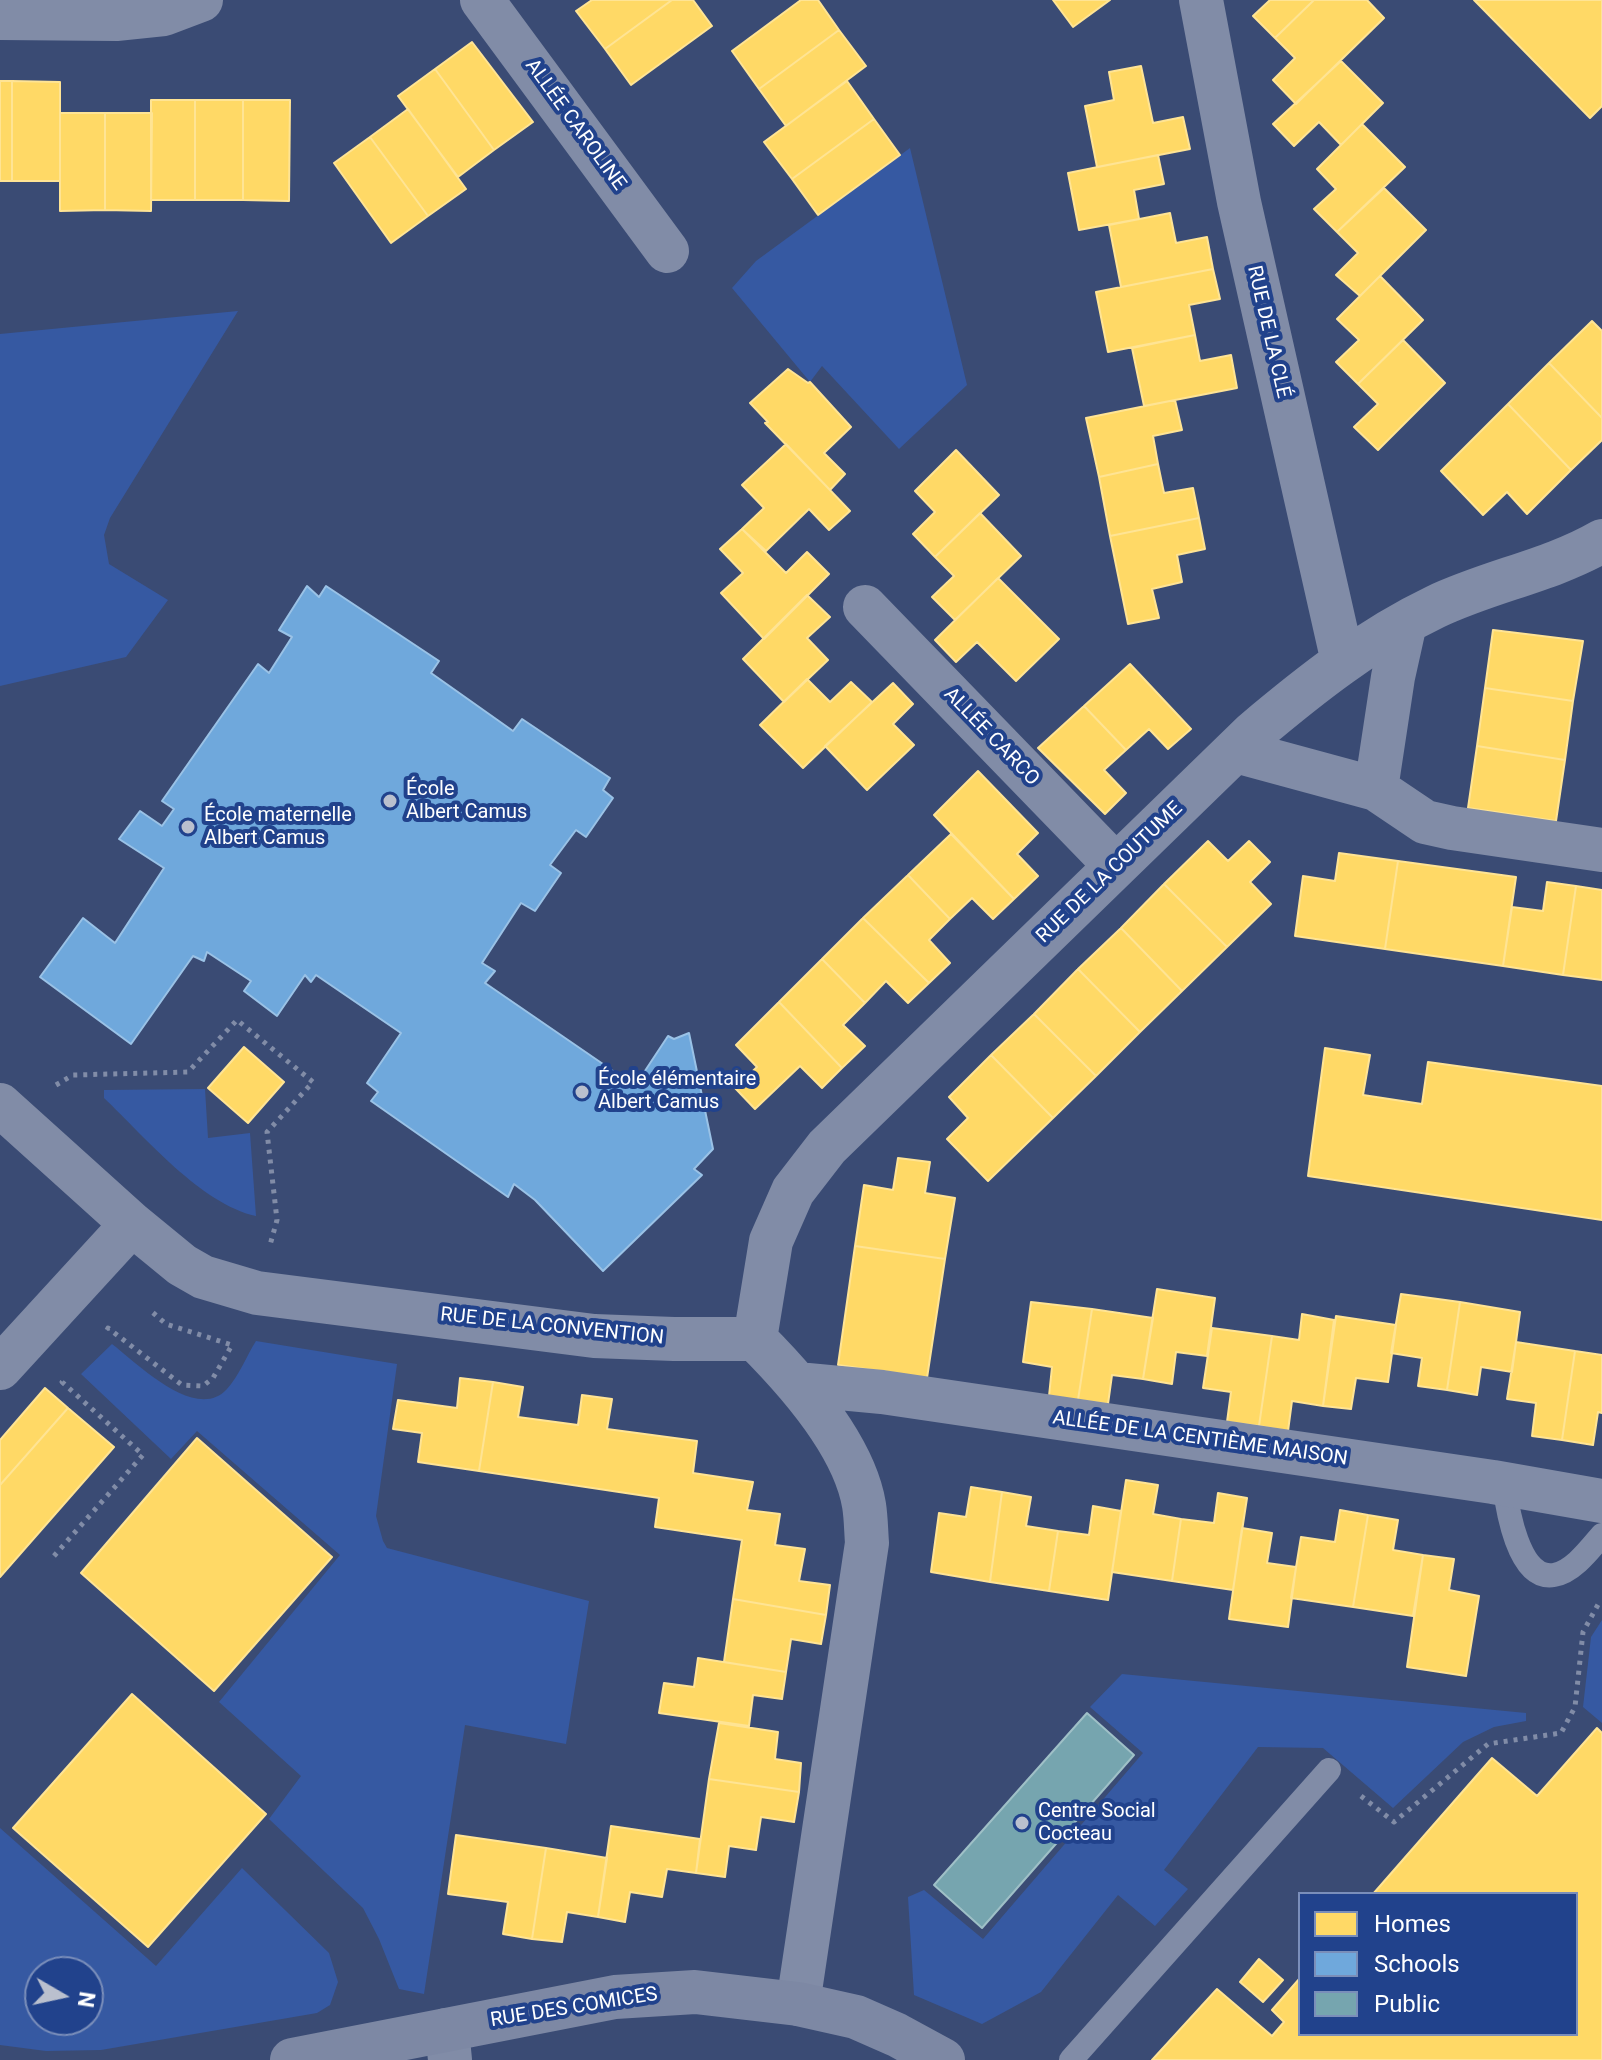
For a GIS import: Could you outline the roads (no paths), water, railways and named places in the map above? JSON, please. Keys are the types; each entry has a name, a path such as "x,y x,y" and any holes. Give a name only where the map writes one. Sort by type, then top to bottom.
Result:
{"street":[{"path":"0,18 116,19 164,14 201,0"},
{"name":"ALLÉE CAROLINE","path":"482,0 667,251"},
{"name":"RUE DE LA CLÉ","path":"1201,0 1239,202 1343,662"},
{"name":"RUE DE LA COUTUME","path":"755,1339 771,1241 793,1191 827,1147 1236,751 1289,703 1343,662 1405,623 1437,606 1567,558 1602,541"},
{"name":"ALLÉE CARCO","path":"865,607 1116,866"},
{"path":"1376,789 1393,677 1405,623"},
{"path":"1236,751 1376,789 1425,822 1602,850"},
{"name":"RUE DE LA CONVENTION","path":"3,1108 132,1224 182,1265 203,1277 257,1293 594,1336 755,1339"},
{"path":"0,1368 132,1224"},
{"path":"755,1339 797,1384 847,1459 863,1503 867,1543 798,2004"},
{"name":"ALLÉE DE LA CENTIÈME MAISON","path":"797,1384 882,1392 1504,1483 1602,1501"},
{"name":"RUE DES COMICES","path":"292,2060 449,2045 572,2005 659,1993 733,1995 798,2004 856,2017 943,2060"}],"lane":[{"path":"1504,1483 1510,1526 1530,1565 1541,1573 1552,1576 1567,1569 1602,1535"},
{"path":"1071,2060 1329,1770"}],"place":[{"name":"École Albert Camus","path":"390,801"},
{"name":"École maternelle Albert Camus","path":"188,827"},
{"name":"École élémentaire Albert Camus","path":"582,1092"},
{"name":"Centre Social Cocteau","path":"1022,1823"}]}
